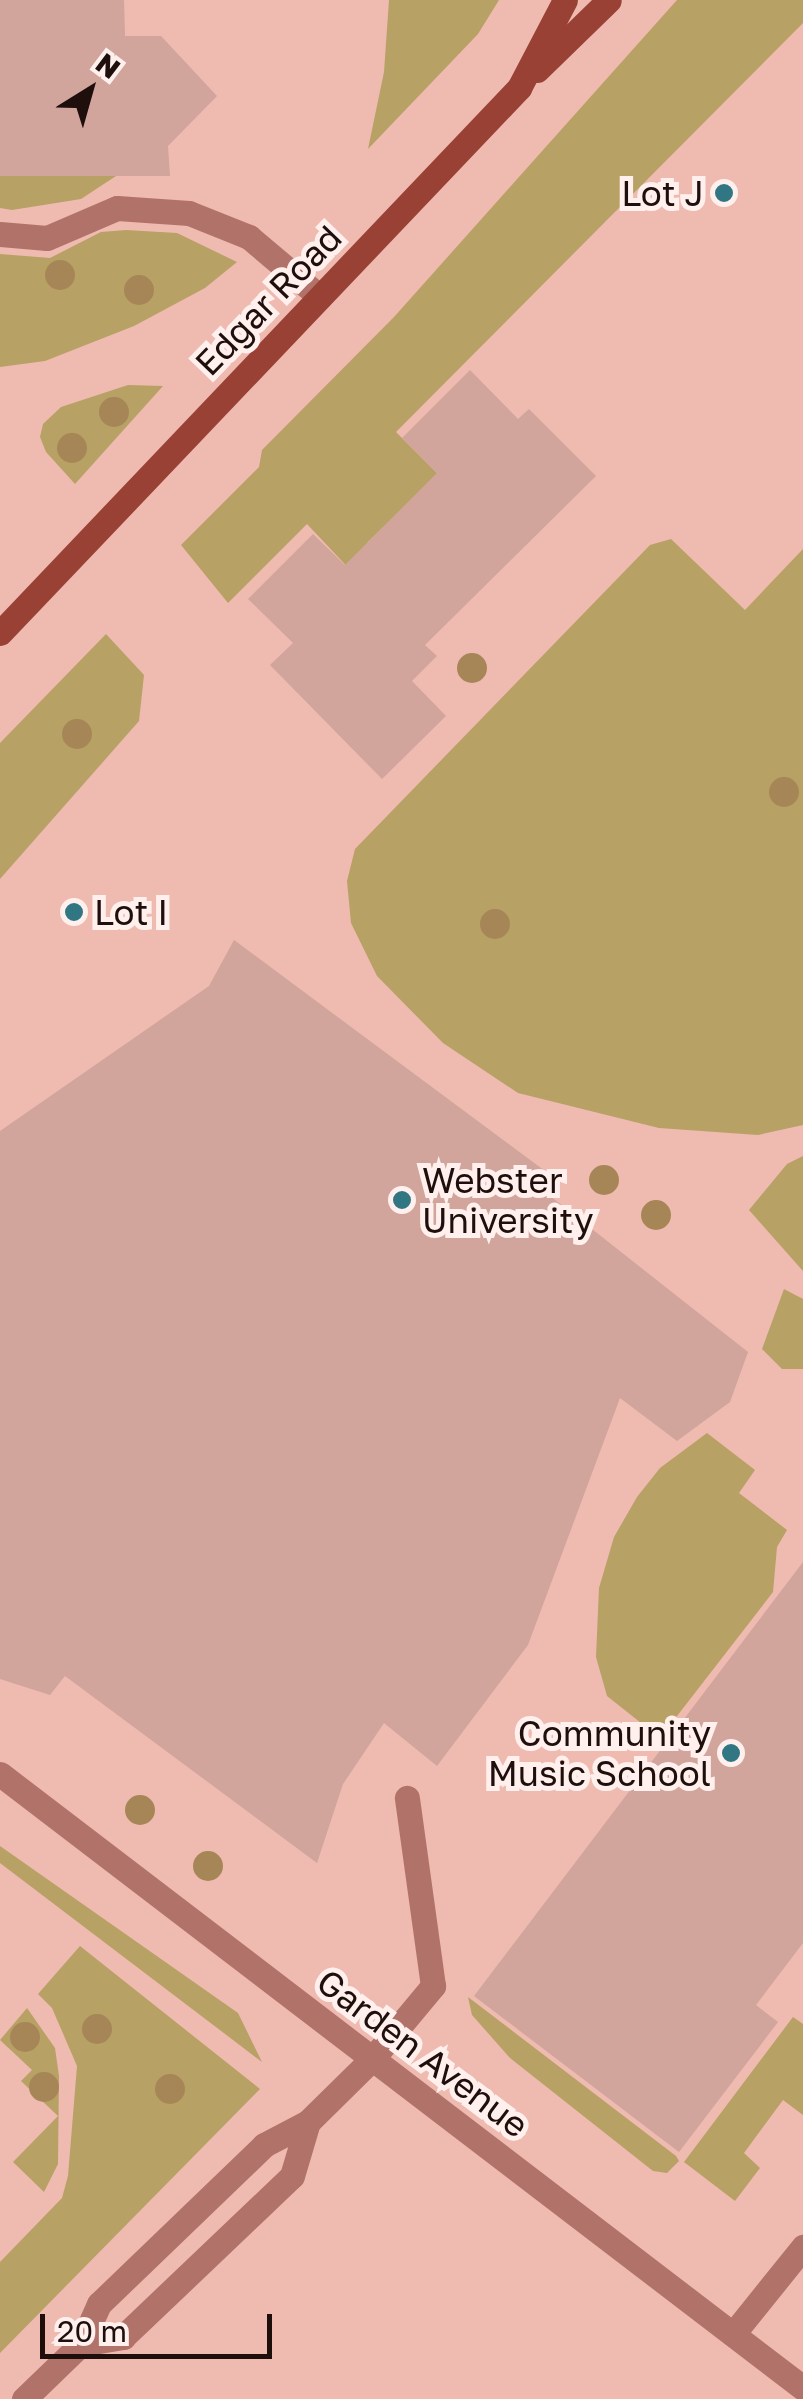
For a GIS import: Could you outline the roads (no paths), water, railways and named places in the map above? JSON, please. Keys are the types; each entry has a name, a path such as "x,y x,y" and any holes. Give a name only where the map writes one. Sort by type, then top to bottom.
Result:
{"street":[{"name":"Edgar Road","path":"0,633 519,88 565,0"},
{"path":"519,88 609,0"},
{"path":"0,234 47,238 117,208 189,213 250,238 320,297"},
{"name":"Garden Avenue","path":"0,1774 803,2388"},
{"path":"24,2399 81,2344 98,2304 264,2145 308,2122 374,2058 433,1986 406,1798"},
{"path":"81,2344 123,2337 292,2176 308,2122"},
{"path":"732,2334 803,2248"}],"place":[{"name":"Lot J","path":"724,193"},
{"name":"Lot I","path":"74,912"},
{"name":"Webster University","path":"402,1200"},
{"name":"Community Music School","path":"731,1753"}]}
